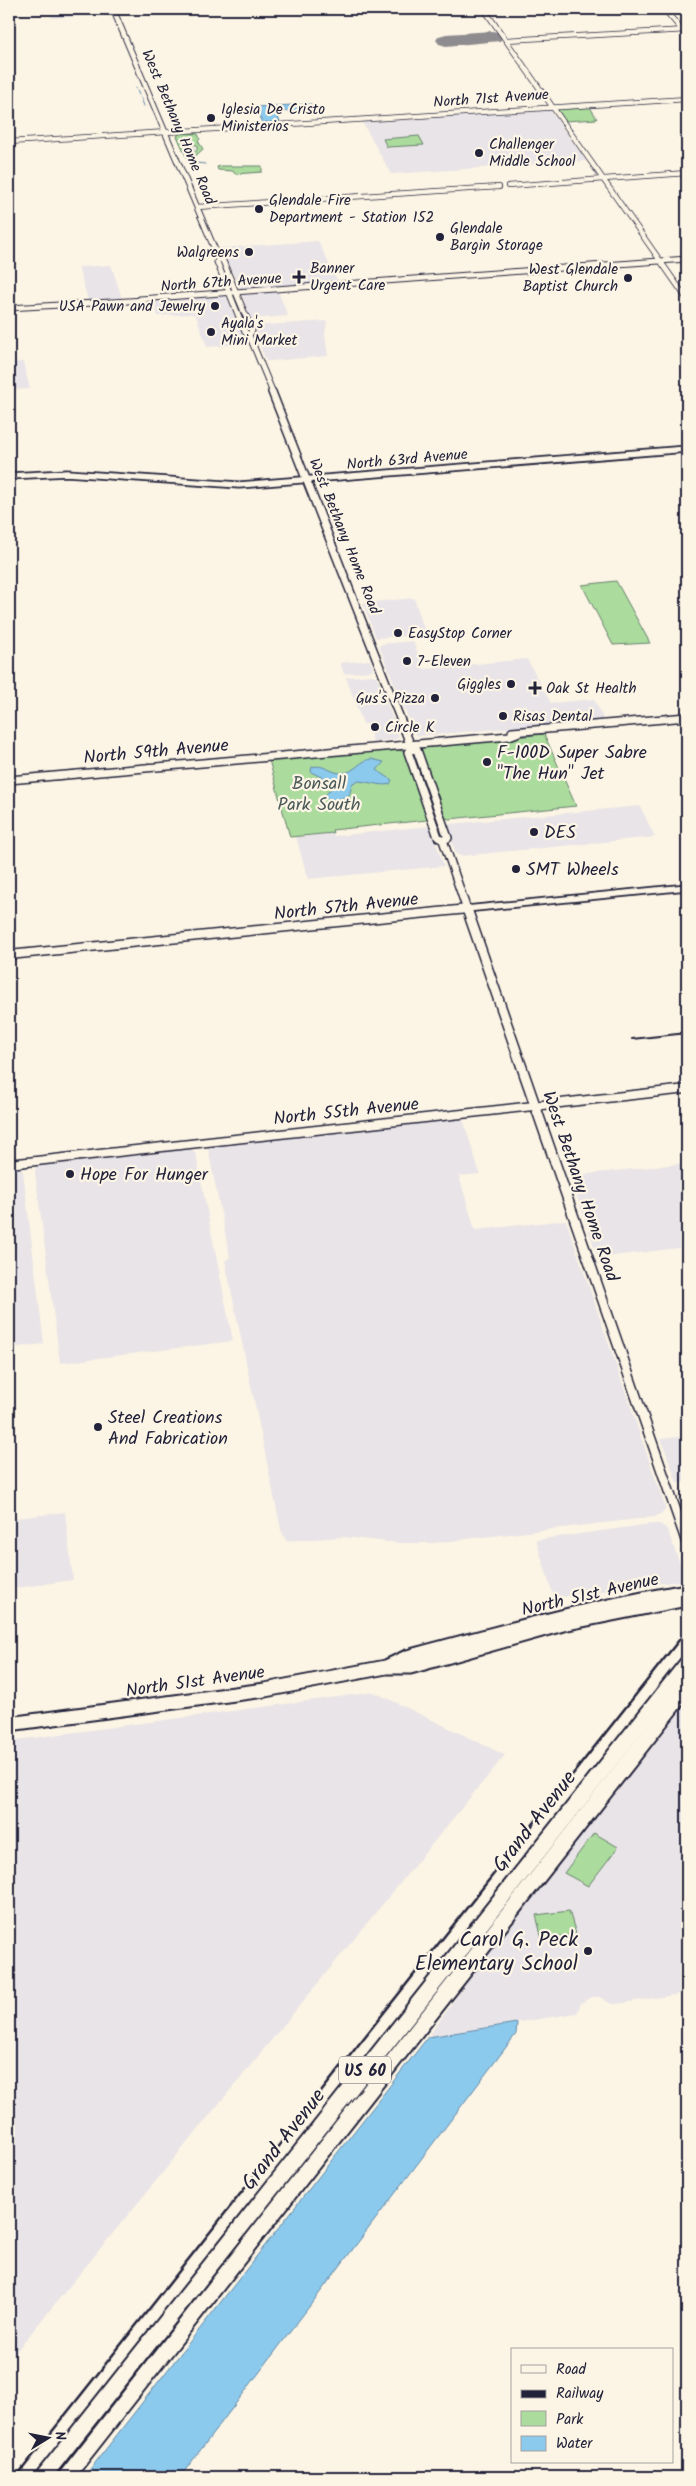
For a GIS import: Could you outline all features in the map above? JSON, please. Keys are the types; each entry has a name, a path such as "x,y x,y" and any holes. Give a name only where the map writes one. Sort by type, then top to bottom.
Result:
{"highway":[{"name":"Grand Avenue","path":"43,2477 687,1664"},
{"name":"Grand Avenue","path":"66,2477 687,1687"}],"main road":[{"name":"West Bethany Home Road","path":"113,9 218,257 217,262 233,292 245,332 249,335 307,480 410,745 417,750 442,823 467,909 687,1543"},
{"name":"North 67th Avenue","path":"9,308 687,259"},
{"name":"North 59th Avenue","path":"9,780 509,736 517,733 687,717"},
{"name":"West Bethany Home Road","path":"410,745 408,752 433,824 438,825 445,837"},
{"path":"428,809 442,823"},
{"name":"North 51st Avenue","path":"9,1724 266,1690 386,1667 410,1667 549,1628 682,1596"}],"street":[{"path":"484,9 687,299"},
{"path":"664,9 685,30 687,36"},
{"path":"506,40 685,30"},
{"name":"North 71st Avenue","path":"9,141 687,98"},
{"path":"197,207 504,188 508,186 687,173"},
{"name":"North 63rd Avenue","path":"9,476 79,472 215,485 307,480 687,449"},
{"name":"North 57th Avenue","path":"9,955 687,887"},
{"name":"North 55th Avenue","path":"9,1164 687,1089"}],"shaded area":[{"path":"48,9 108,9 110,14 52,18"},
{"path":"497,35 501,41 444,44 441,38"},
{"name":"Challenger Middle School","path":"550,110 586,161 391,174 361,120"},
{"path":"318,241 338,282 240,288 220,248"},
{"path":"111,265 122,298 88,300 78,267"},
{"path":"278,291 288,316 249,319 242,295"},
{"path":"226,296 247,344 207,347 196,316 192,314 158,316 153,300"},
{"path":"327,321 325,335 328,356 271,361 266,361 252,326"},
{"path":"23,362 30,389 9,390 9,363"},
{"path":"414,598 426,635 376,638 363,603"},
{"path":"413,641 424,669 527,659 551,703 594,699 604,720 418,736 414,733 412,721 408,718 379,646 381,644"},
{"path":"370,660 373,669 370,671 344,674 340,663"},
{"path":"373,675 377,677 399,735 397,739 373,742 367,724 363,724 346,677"},
{"path":"640,806 655,837 461,856 456,854 447,827 450,824"},
{"path":"430,826 444,866 308,879 296,837 333,833 334,836"},
{"path":"463,1119 480,1174 459,1176 475,1230 566,1220 665,1506 665,1511 655,1517 433,1543 397,1543 343,1537 286,1541 281,1530 225,1261 230,1257 208,1149 218,1145"},
{"path":"192,1149 196,1155 233,1341 60,1363 35,1172 36,1166"},
{"path":"687,1163 687,1247 598,1258 570,1176"},
{"path":"19,1168 23,1171 44,1344 9,1348 9,1169"},
{"path":"687,1436 687,1482 677,1483 661,1439"},
{"path":"65,1512 73,1580 9,1589 9,1519"},
{"path":"660,1524 667,1529 686,1580 554,1598 536,1540"},
{"path":"374,1692 505,1755 9,2360 9,1741"},
{"name":"Carol G. Peck Elementary School","path":"687,1698 687,1993 616,2004 611,2004 600,1997 591,1997 581,2003 577,2013 428,2037 519,1909 573,1841 620,1787 626,1773"}],"green space":[{"path":"590,107 597,119 565,121 557,109"},
{"path":"182,132 198,134 200,139 198,141 203,149 192,159 190,158 197,150 197,145 189,144 191,149 187,158 177,136"},
{"path":"419,136 424,145 387,147 383,139"},
{"path":"262,166 262,172 235,174 233,171 218,170 217,167"},
{"path":"616,581 650,643 613,645 582,585"},
{"path":"544,734 576,806 449,819 443,817 420,750 423,747"},
{"name":"Bonsall Park South","path":"397,749 406,753 427,820 332,830 333,833 290,837 269,760"},
{"path":"594,1833 618,1847 588,1886 564,1873"},
{"path":"569,1911 576,1934 542,1939 536,1915"}],"water":[{"path":"311,104 314,109 276,112 280,122 262,123 255,107"},
{"path":"371,759 384,762 377,770 392,780 390,784 381,785 356,781 352,784 349,795 337,800 327,799 324,796 333,787 333,783 311,772 312,767 320,766 343,773"},
{"path":"517,2023 516,2034 180,2477 84,2477 428,2037"}],"waterway":[{"path":"136,88 139,95"},
{"path":"141,98 144,106"},
{"path":"192,144 194,149 188,162 205,164"}],"runway":[{"path":"446,40 493,37"}],"railway":[{"path":"632,1039 687,1033"},
{"path":"16,2477 687,1630"}],"place":[{"name":"Iglesia De Cristo Ministerios","path":"211,118"},
{"name":"Challenger Middle School","path":"479,153"},
{"name":"Glendale Fire Department - Station 152","path":"259,209"},
{"name":"Glendale Bargin Storage","path":"440,237"},
{"name":"Walgreens","path":"249,252"},
{"name":"Banner Urgent Care","path":"299,277"},
{"name":"West Glendale Baptist Church","path":"628,278"},
{"name":"USA Pawn and Jewelry","path":"215,306"},
{"name":"Ayala's Mini Market","path":"211,332"},
{"name":"EasyStop Corner","path":"398,633"},
{"name":"7-Eleven","path":"407,661"},
{"name":"Giggles","path":"511,684"},
{"name":"Oak St Health","path":"535,688"},
{"name":"Gus's Pizza","path":"435,698"},
{"name":"Risas Dental","path":"503,716"},
{"name":"Circle K","path":"375,727"},
{"name":"F-100D Super Sabre \"The Hun\" Jet","path":"487,762"},
{"name":"DES","path":"534,832"},
{"name":"SMT Wheels","path":"516,869"},
{"name":"Hope For Hunger","path":"70,1174"},
{"name":"Steel Creations And Fabrication","path":"98,1427"},
{"name":"Carol G. Peck Elementary School","path":"588,1951"}]}
